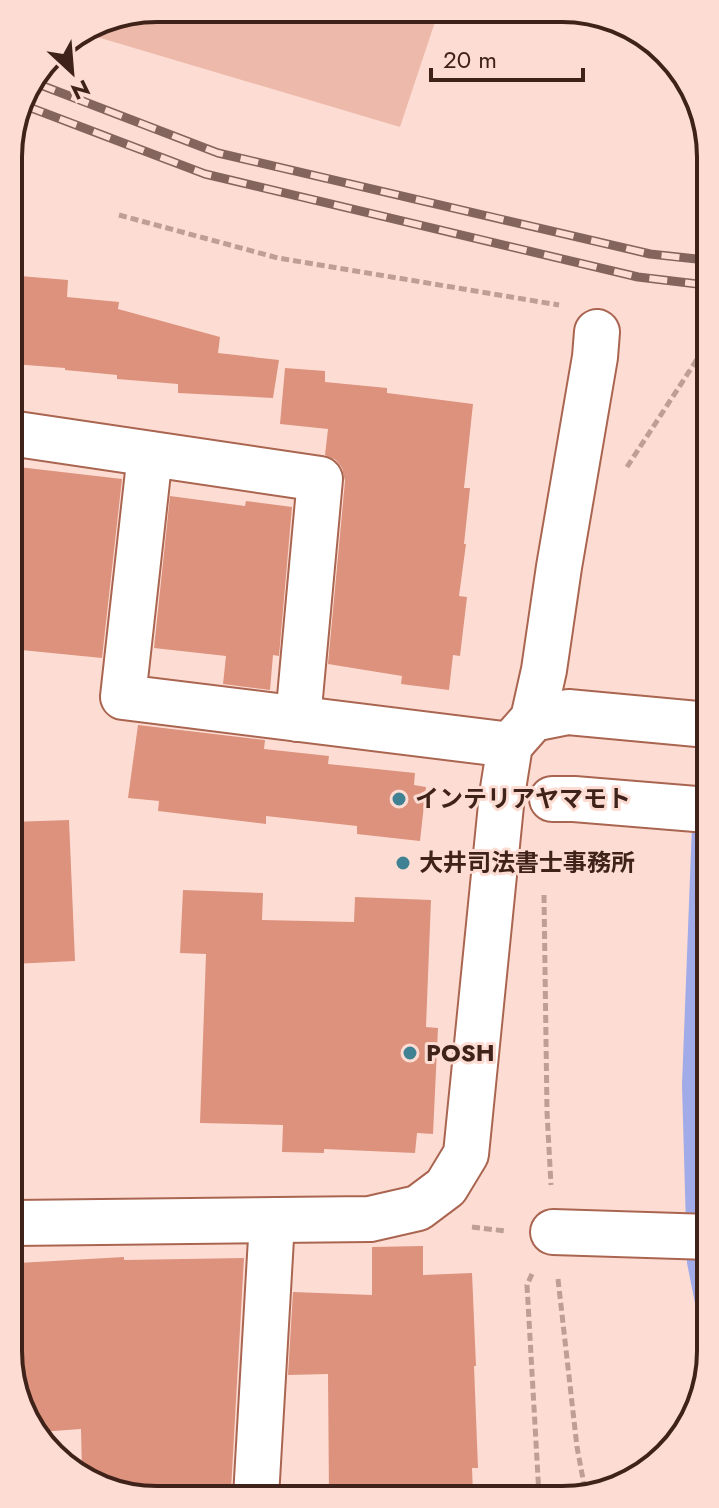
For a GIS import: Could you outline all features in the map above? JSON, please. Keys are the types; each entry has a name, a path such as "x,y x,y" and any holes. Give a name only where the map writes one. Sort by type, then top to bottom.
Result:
{"street":[{"path":"22,1223 370,1219 418,1208 446,1187 466,1154 502,795 537,726 597,332"},
{"path":"22,435 320,479 298,719"},
{"path":"150,454 123,697 298,719 537,726 697,725"},
{"path":"552,799 697,809"},
{"path":"257,1486 272,1221"},
{"path":"560,1233 697,1237"}],"path":[{"path":"119,215 278,258 571,307 587,317 597,332"},
{"path":"647,438 697,360"},
{"path":"544,890 547,1112 577,1447 584,1483"},
{"path":"538,1486 527,1285 560,1233"}],"shaded area":[{"path":"157,22 435,22 400,127 96,37 131,25"}],"water":[{"path":"697,775 697,1313 687,1263 682,1085 692,825"}],"building":[{"path":"22,276 68,280 67,297 119,302 118,309 220,337 218,353 279,360 273,398 178,393 178,384 117,379 117,375 22,365"},
{"path":"285,368 325,371 325,382 387,388 387,393 473,404 464,488 470,488 466,544 459,596 467,597 460,656 453,655 449,690 401,684 402,676 328,664 345,481 336,460 325,455 328,429 280,424"},
{"path":"22,467 122,479 102,658 22,650"},
{"path":"170,496 245,506 246,501 292,507 279,656 273,655 270,690 223,684 226,656 154,648"},
{"path":"138,725 265,740 264,749 329,756 328,764 415,773 414,785 426,787 420,841 357,834 357,826 266,816 266,824 158,811 159,801 128,798"},
{"path":"69,820 75,961 22,964 22,822"},
{"path":"183,890 263,893 262,920 354,922 355,897 431,900 426,1027 438,1028 433,1134 417,1133 415,1153 324,1149 324,1153 282,1152 283,1125 200,1123 206,954 180,953"},
{"path":"423,1246 423,1275 472,1273 478,1468 472,1468 473,1486 329,1486 328,1374 288,1375 293,1292 372,1295 372,1247"},
{"path":"124,1257 124,1260 244,1258 231,1486 139,1485 105,1476 82,1462 81,1429 49,1431 36,1411 25,1377 22,1263"}],"railway":[{"path":"43,86 218,153 650,254 697,259"},
{"path":"32,108 205,174 638,277 697,284"}],"place":[{"name":"インテリアヤマモト","path":"399,799"},
{"name":"大井司法書士事務所","path":"403,863"},
{"name":"POSH","path":"410,1053"}]}
